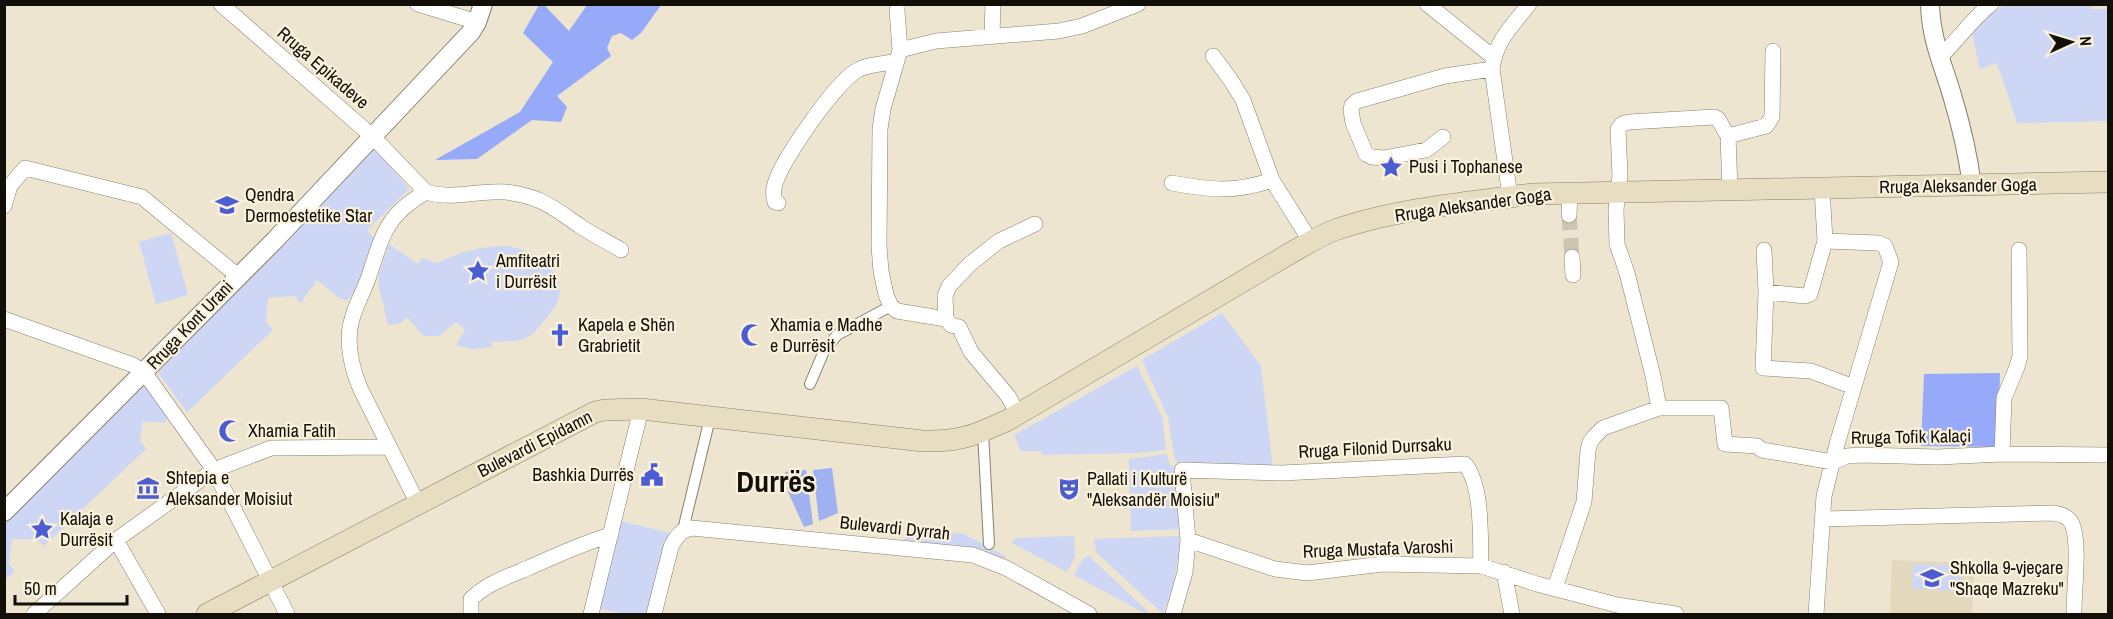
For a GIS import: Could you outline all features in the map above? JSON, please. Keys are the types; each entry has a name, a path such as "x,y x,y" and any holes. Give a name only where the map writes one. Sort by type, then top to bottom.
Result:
{"main road":[{"name":"Rruga Aleksander Goga","path":"895,438 923,441 953,440 964,439 983,432 1018,414 1311,243 1333,231 1363,222 1510,197 1570,193 2108,182"},
{"name":"Bulevardi Epidamn","path":"207,615 595,412 641,409 895,438"}],"street":[{"name":"Rruga Epikadeve","path":"221,4 373,137 426,192"},
{"path":"418,4 477,22"},
{"name":"Rruga Kont Urani","path":"4,512 373,137 471,32 483,4"},
{"path":"992,35 993,4"},
{"path":"778,203 775,202 773,195 774,187 788,158 810,125 848,77 858,69 936,41 1059,31 1082,26 1138,4"},
{"path":"1427,4 1492,63"},
{"path":"1510,197 1492,63 1503,35 1529,4"},
{"path":"1930,4 1931,27 1964,136 1972,186"},
{"path":"1939,58 1955,43 1975,17 1991,4"},
{"path":"897,10 898,56 883,109 880,129 879,246 883,283 891,306 897,311 946,319"},
{"path":"1728,136 1766,126 1770,122 1773,51"},
{"path":"1213,56 1243,100 1272,180 1311,243"},
{"path":"1443,137 1426,150 1384,158 1372,157 1366,154 1353,123 1352,105 1357,101 1492,63"},
{"path":"1659,408 1653,376 1617,244 1618,129 1622,124 1714,117 1721,121 1728,136 1730,190"},
{"path":"4,206 8,185 25,168 142,197 238,276"},
{"path":"1172,183 1211,190 1250,187 1272,180"},
{"path":"1766,292 1804,296 1810,294 1825,241 1822,188"},
{"path":"418,504 388,447 354,373 351,354 351,320 390,220 408,202 426,192 440,195 502,192 543,200 582,228 621,250"},
{"path":"1569,215 1570,193"},
{"path":"1018,414 1008,396 971,352 959,327 951,325 946,319 945,296 949,286 970,264 999,241 1035,224"},
{"path":"1555,588 1584,502 1590,442 1603,428 1659,408 1721,408 1725,444 1757,446 1762,450 1833,462 1891,262 1885,246 1878,243 1825,241"},
{"path":"2002,454 2004,398 2020,356 2019,249"},
{"path":"1764,250 1766,292 1763,368 1811,371 1854,387"},
{"path":"1572,257 1573,275"},
{"path":"810,384 824,351 837,335 891,306"},
{"path":"4,319 134,365 144,372 214,470 288,615"},
{"path":"591,615 641,409"},
{"path":"654,615 671,547 675,538 683,530 710,418"},
{"path":"983,432 988,544"},
{"path":"34,614 116,540 214,470 271,448 388,447"},
{"name":"Rruga Tofik Kalaçi","path":"1816,615 1824,496 1833,462 1847,456 1861,454 1938,457 2002,454 2109,455"},
{"name":"Rruga Filonid Durrsaku","path":"1188,540 1182,470 1282,473 1465,464 1471,472 1476,493 1481,566"},
{"path":"1823,519 2053,513 2064,515 2072,522 2075,535 2074,611"},
{"name":"Bulevardi Dyrrah","path":"683,530 707,528 973,555 1006,568 1089,615"},
{"path":"471,615 471,599 478,592 589,541 611,535"},
{"path":"116,540 158,615"},
{"path":"1173,615 1185,572 1188,540"},
{"name":"Rruga Mustafa Varoshi","path":"1188,540 1275,569 1307,573 1383,564 1481,566 1555,588 1616,610 1676,615"},
{"path":"1504,572 1512,615"}],"shaded area":[{"path":"2091,4 2092,9 2108,9 2108,121 2017,123 1997,63 1980,69 1972,34 1986,16 2005,5"},
{"path":"539,5 544,5 569,31 587,5 661,5 641,33 632,40 621,33 612,36 607,48 611,56 557,96 567,107 561,122 532,120 477,159 435,160 520,112 553,62 523,33"},
{"path":"372,144 409,189 367,230 378,242 367,275 347,301 339,298 317,280 301,303 294,296 268,298 266,321 273,330 187,412 158,373"},
{"path":"171,233 188,295 156,304 139,242"},
{"path":"389,244 418,264 423,258 437,263 461,253 486,247 504,246 524,250 543,261 551,269 559,287 558,301 551,313 530,336 520,340 492,342 492,347 472,349 456,345 465,330 456,322 439,336 424,336 407,317 401,323 388,325 379,287 379,274"},
{"path":"1222,313 1261,366 1273,469 1183,468 1175,460 1168,417 1142,360"},
{"path":"1137,366 1162,417 1166,450 1042,455 1041,451 1021,451 1014,435"},
{"path":"2000,373 1998,447 1921,446 1924,374"},
{"path":"142,381 167,417 165,423 143,421 140,440 146,449 44,546 37,539 12,539 9,564 15,571 5,580 5,521"},
{"path":"1167,454 1169,463 1176,471 1179,529 1131,531 1129,459"},
{"path":"832,468 838,513 819,521 813,470"},
{"path":"806,470 813,524 804,527 788,492 785,472"},
{"path":"617,520 670,533 651,614 627,614 596,608"},
{"path":"905,528 964,534 1005,556 1004,559 984,550 906,542"},
{"path":"1074,536 1075,557 1067,572 1012,543 1015,538"},
{"path":"1180,536 1175,576 1163,614 1096,552 1094,539"},
{"path":"1089,556 1147,611 1146,614 1074,575 1082,560"},
{"name":"Shkolla 9-vjeçare \"Shaqe Mazreku\"","path":"1892,560 1974,563 1972,614 1890,614"},
{"path":"1913,564 1962,566 1961,591 1912,589"}],"tunnel":[{"path":"1569,215 1572,257"}],"place":[{"name":"Pusi i Tophanese","path":"1391,167"},
{"name":"Qendra Dermoestetike Star","path":"227,205"},
{"name":"Amfiteatri i Durrësit","path":"478,271"},
{"name":"Kapela e Shën Grabrietit","path":"560,335"},
{"name":"Xhamia e Madhe e Durrësit","path":"752,335"},
{"name":"Xhamia Fatih","path":"230,431"},
{"name":"Bashkia Durrës","path":"652,475"},
{"name":"Shtepia e Aleksander Moisiut","path":"148,488"},
{"name":"Pallati i Kulturë \"Aleksandër Moisiu\"","path":"1069,489"},
{"name":"Kalaja e Durrësit","path":"42,529"},
{"name":"Shkolla 9-vjeçare \"Shaqe Mazreku\"","path":"1932,578"}],"district":[{"name":"Durrës","path":"776,482"}]}
